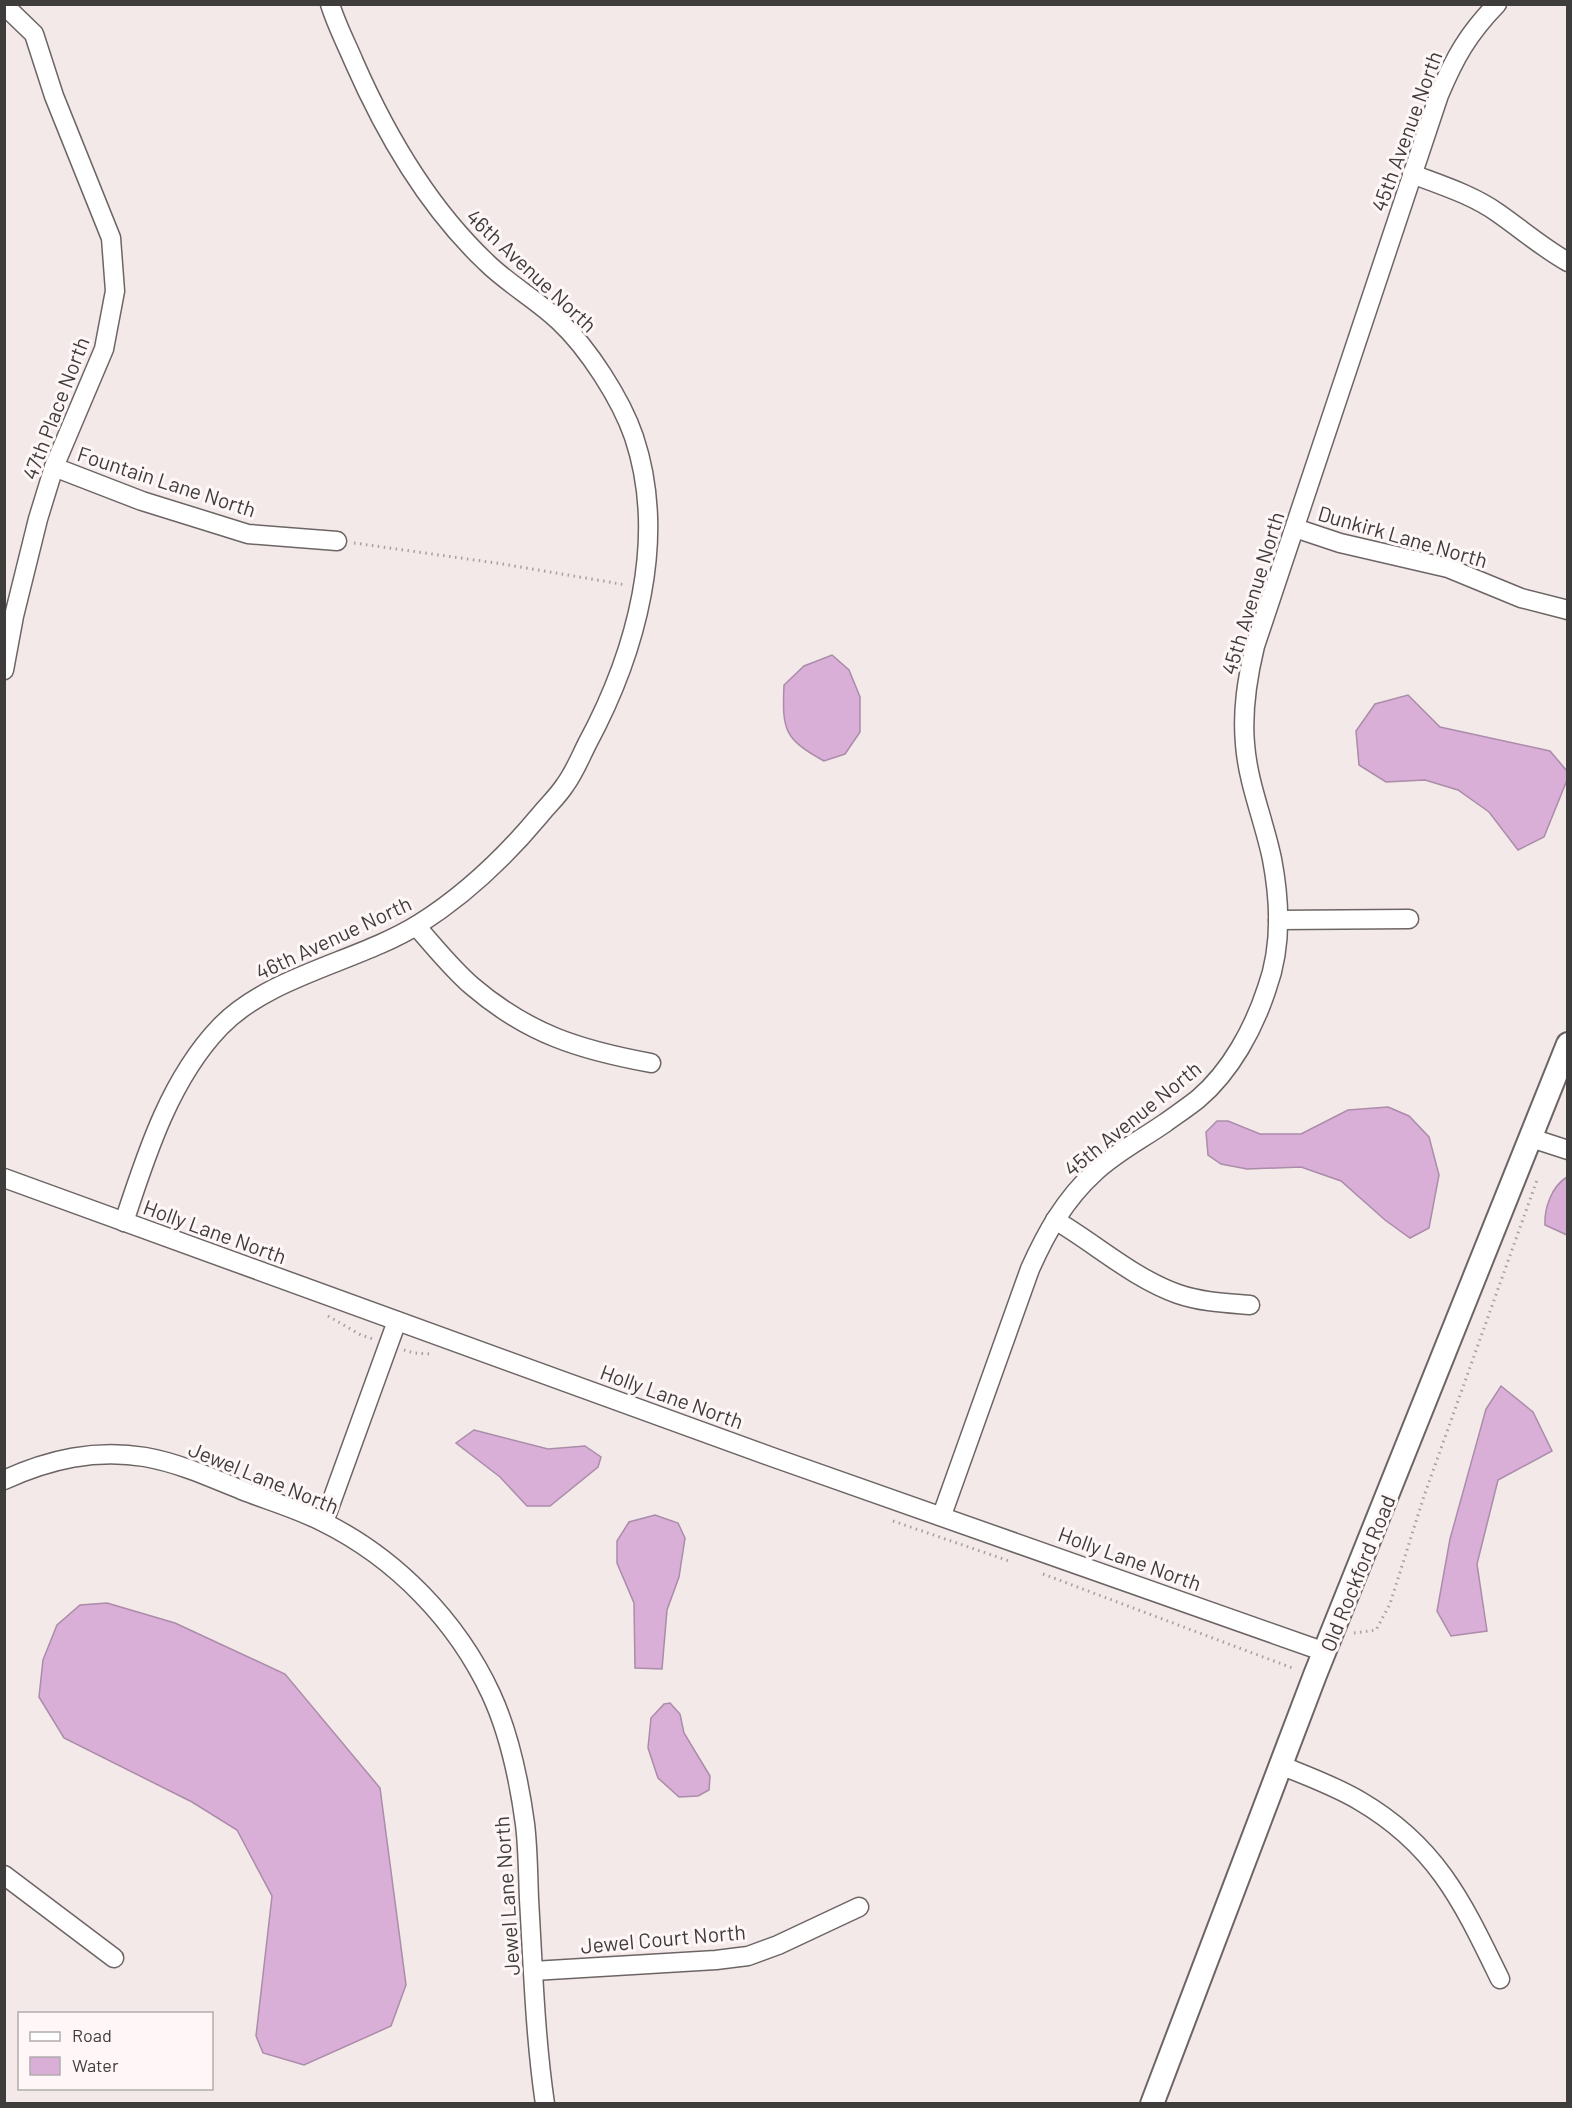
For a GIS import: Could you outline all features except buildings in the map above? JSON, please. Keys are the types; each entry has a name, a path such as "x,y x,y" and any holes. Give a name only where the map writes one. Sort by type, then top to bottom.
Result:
{"street":[{"name":"46th Avenue North","path":"124,1222 148,1154 186,1071 220,1027 260,995 416,926 461,896 517,842 565,785 606,709 632,637 642,588 649,529 646,481 633,434 615,398 594,361 560,321 487,264 439,212 404,158 366,88 330,4"},
{"name":"45th Avenue North","path":"942,1515 1030,1269 1046,1234 1068,1201 1096,1171 1200,1098 1229,1065 1252,1027 1268,987 1278,944 1277,901 1272,858 1250,779 1245,745 1243,712 1247,679 1255,646 1439,95 1454,59 1476,26 1497,4"},
{"name":"47th Place North","path":"4,5 34,34 54,96 111,238 115,291 104,349 54,467 38,519 14,615 4,670"},
{"path":"1412,174 1465,195 1497,212 1525,234 1568,262"},
{"name":"Fountain Lane North","path":"54,467 142,501 248,534 337,541"},
{"name":"Dunkirk Lane North","path":"1295,528 1340,543 1448,568 1521,598 1568,610"},
{"path":"1278,920 1409,920"},
{"path":"416,926 471,985 510,1016 560,1041 605,1055 651,1063"},
{"name":"Old Rockford Road","path":"1152,2103 1280,1765 1568,1044"},
{"path":"1531,1138 1568,1150"},
{"name":"Holly Lane North","path":"4,1178 772,1457 942,1515 1325,1652"},
{"path":"1055,1220 1144,1278 1178,1294 1214,1302 1250,1305"},
{"path":"324,1522 397,1321"},
{"name":"Jewel Lane North","path":"4,1480 34,1466 70,1457 108,1454 146,1457 182,1467 324,1522 389,1565 441,1614 468,1654 491,1695 508,1740 519,1784 525,1827 541,2073 546,2103"},
{"path":"1280,1765 1346,1793 1376,1810 1433,1861 1466,1911 1500,1979"},
{"path":"4,1875 114,1958"},
{"name":"Jewel Court North","path":"533,1971 748,1956 778,1945 859,1907"}],"path":[{"path":"337,541 379,545 503,564 642,588"},
{"path":"1348,1638 1354,1633 1376,1630 1390,1604 1427,1485 1538,1177"}],"water":[{"path":"832,655 849,670 860,697 860,732 845,754 824,761 801,746 788,732 784,713 784,685 804,666"},
{"path":"1408,695 1440,727 1550,751 1567,771 1567,780 1544,837 1518,850 1489,812 1458,790 1425,780 1386,782 1359,765 1356,731 1375,704"},
{"path":"1388,1107 1409,1116 1429,1137 1439,1175 1429,1228 1410,1238 1385,1220 1341,1181 1301,1167 1247,1169 1221,1164 1208,1155 1206,1132 1217,1121 1228,1121 1260,1134 1301,1134 1348,1110"},
{"path":"1567,1177 1567,1235 1545,1225 1550,1198 1557,1186"},
{"path":"1501,1386 1533,1412 1552,1451 1498,1480 1477,1564 1487,1631 1451,1636 1437,1611 1450,1539 1486,1409"},
{"path":"474,1430 548,1449 585,1446 601,1457 598,1467 550,1506 527,1506 500,1477 456,1443"},
{"path":"655,1515 678,1523 685,1538 679,1577 667,1610 662,1669 635,1668 634,1603 617,1563 617,1541 629,1522"},
{"path":"107,1603 175,1623 285,1674 380,1788 406,1985 391,2026 304,2065 263,2053 256,2036 272,1896 237,1830 192,1802 64,1738 39,1697 43,1660 57,1625 80,1605"},
{"path":"670,1703 680,1714 684,1733 710,1776 709,1790 698,1796 679,1797 658,1778 648,1748 651,1718 664,1704"}]}
